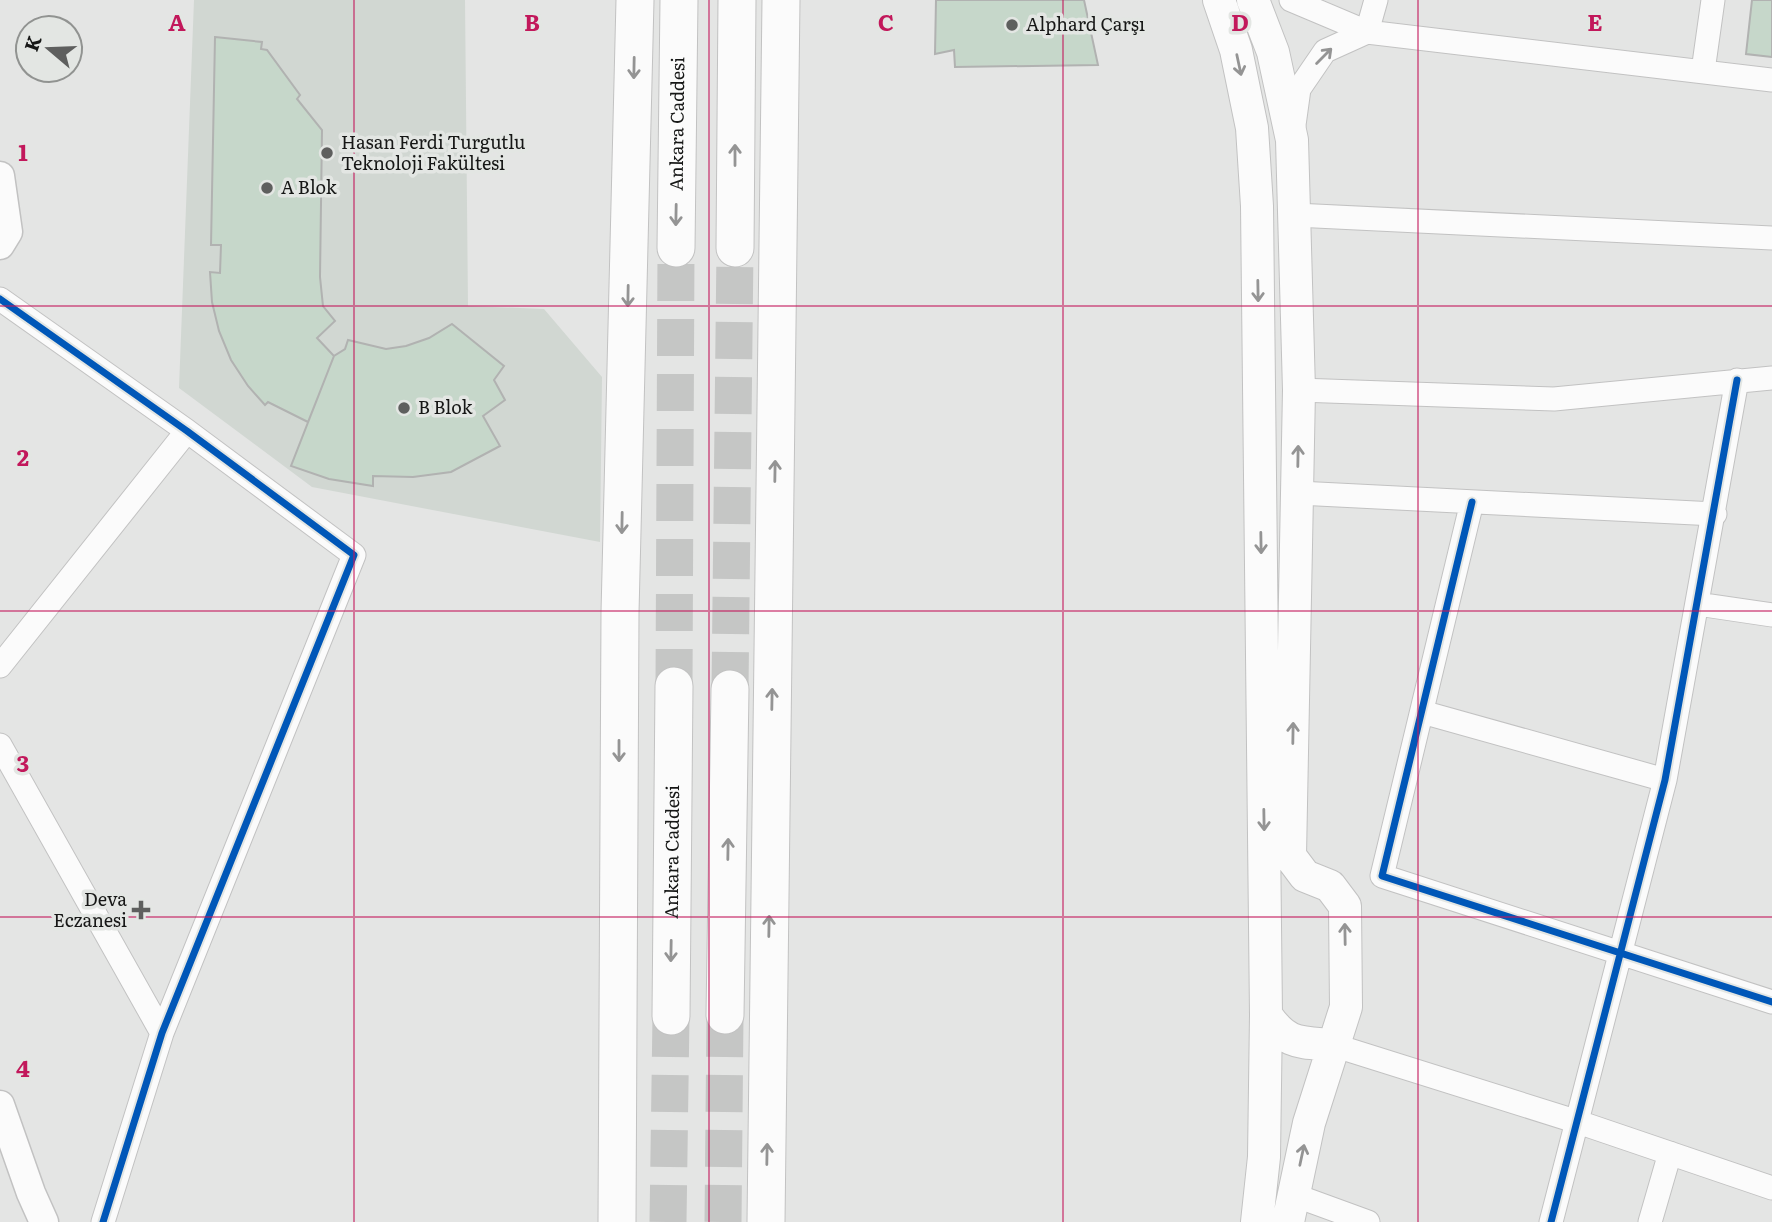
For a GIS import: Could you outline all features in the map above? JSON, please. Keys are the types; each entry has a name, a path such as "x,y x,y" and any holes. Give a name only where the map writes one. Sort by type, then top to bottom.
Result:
{"highway":[{"path":"617,1222 620,613 635,0"},
{"name":"Ankara Caddesi","path":"676,248 679,0"},
{"path":"735,248 737,0"},
{"path":"766,1222 781,0"},
{"name":"Ankara Caddesi","path":"671,1016 674,686"},
{"path":"725,1015 730,689"}],"main road":[{"path":"1219,0 1236,50 1252,128 1257,206 1266,1015 1264,1157 1257,1222"},
{"path":"1254,0 1273,52 1292,140 1299,390 1290,856 1305,876 1330,886 1345,906 1346,1007 1309,1123 1291,1208"},
{"path":"1265,902 1280,883 1305,876"},
{"path":"1266,1015 1278,1032 1296,1042 1333,1045"}],"street":[{"path":"1291,0 1367,32 1772,80"},
{"path":"1292,140 1299,89 1325,51 1367,32 1376,0"},
{"path":"1703,71 1713,0"},
{"path":"0,176 8,232 0,244"},
{"path":"1295,215 1772,238"},
{"path":"0,299 187,431 354,555 162,1033 103,1222"},
{"path":"1299,390 1554,399 1772,378"},
{"path":"1551,1222 1665,780 1737,380"},
{"path":"0,666 187,431"},
{"path":"1298,493 1715,514"},
{"path":"1472,502 1382,876 1772,1002"},
{"path":"1698,604 1772,615"},
{"path":"1422,712 1665,780"},
{"path":"0,745 162,1033"},
{"path":"1333,1045 1578,1122 1772,1188"},
{"path":"0,1105 44,1222"},
{"path":"1650,1222 1670,1153"},
{"path":"26,1222 31,1193"},
{"path":"1291,1208 1368,1222"}],"shaded area":[{"name":"Hasan Ferdi Turgutlu Teknoloji Fakültesi","path":"194,0 465,0 468,306 544,309 602,377 600,542 312,487 179,388"}],"building":[{"name":"Alphard Çarşı","path":"936,0 1084,0 1098,65 955,67 954,50 935,54"},
{"path":"1752,0 1772,0 1772,57 1746,54"},
{"name":"A Blok","path":"215,37 262,42 261,49 267,50 300,95 297,99 322,130 320,277 323,306 335,321 317,338 334,356 308,422 268,402 265,405 248,386 231,360 219,331 212,302 210,272 220,273 221,245 211,245"},
{"name":"B Blok","path":"452,324 504,366 494,380 505,400 483,416 500,446 451,472 413,477 373,476 373,486 329,479 291,466 334,356 345,349 348,340 386,349 406,346 429,338"}],"tunnel":[{"path":"674,686 676,248"},
{"path":"730,689 735,248"},
{"path":"723,1222 725,1015"},
{"path":"668,1222 671,1016"}],"cycle path":[{"path":"0,299 187,431 354,555 162,1033 103,1222"},
{"path":"1551,1222 1665,780 1737,380"},
{"path":"1472,502 1382,876 1772,1002"}],"place":[{"name":"Alphard Çarşı","path":"1012,25"},
{"name":"Hasan Ferdi Turgutlu Teknoloji Fakültesi","path":"327,153"},
{"name":"A Blok","path":"267,188"},
{"name":"B Blok","path":"404,408"},
{"name":"Deva Eczanesi","path":"141,910"}]}
